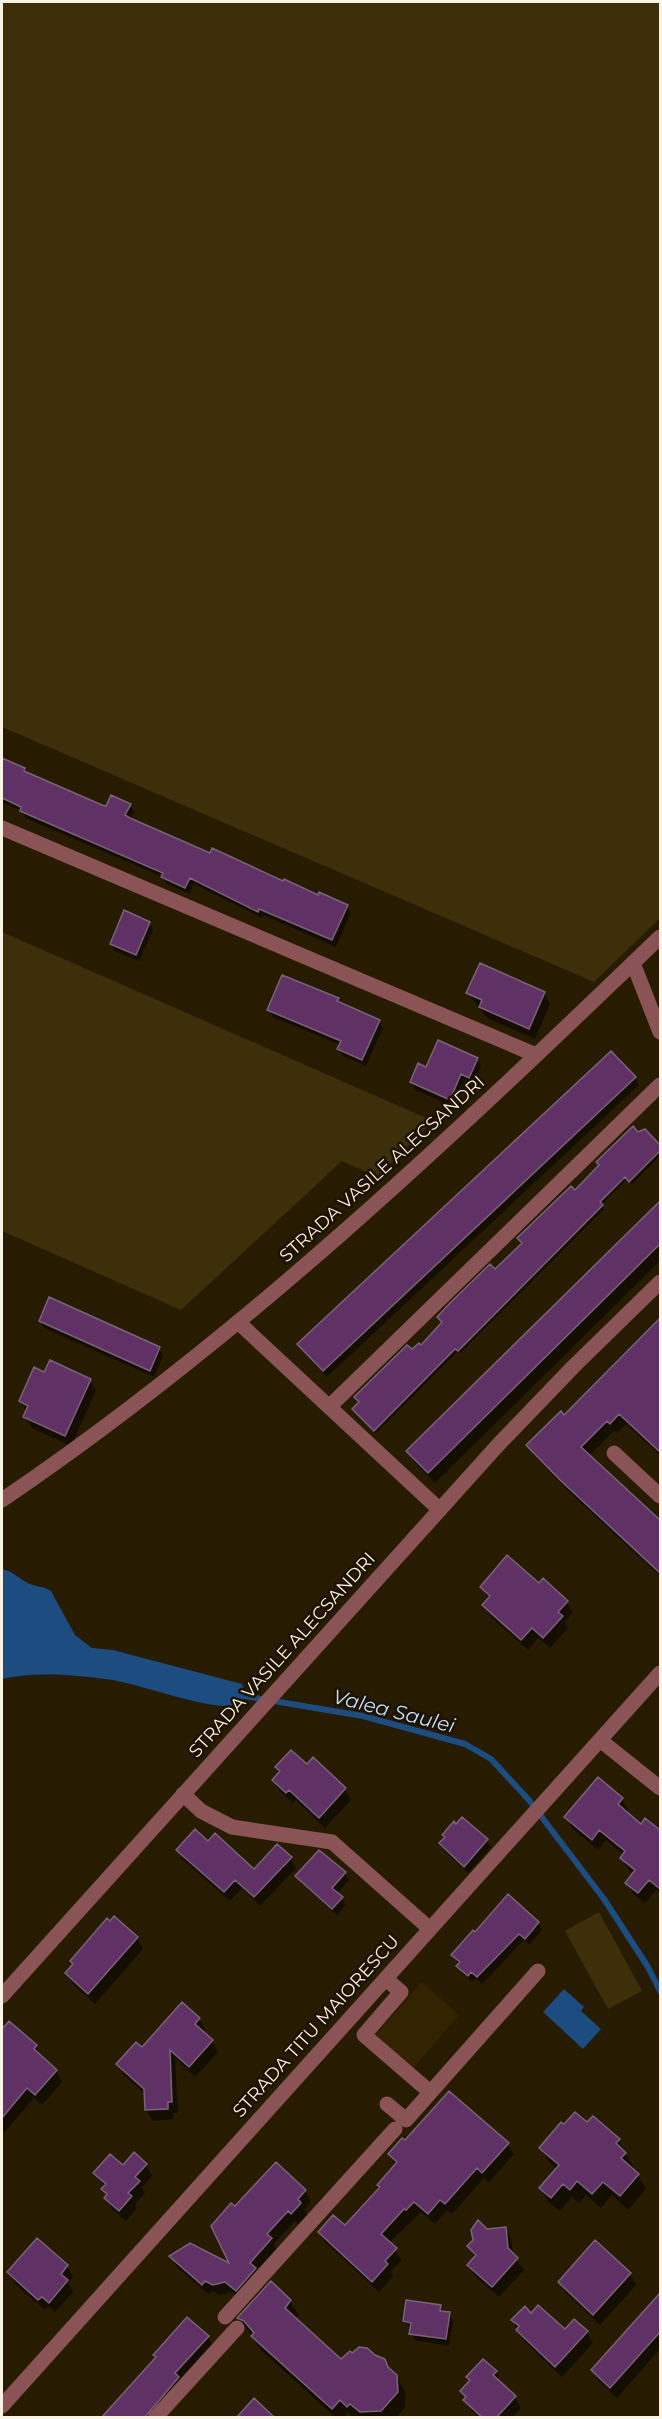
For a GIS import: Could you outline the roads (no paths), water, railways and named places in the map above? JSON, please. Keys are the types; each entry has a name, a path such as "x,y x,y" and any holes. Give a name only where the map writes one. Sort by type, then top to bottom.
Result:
{"street":[{"path":"2,828 536,1055"},
{"name":"STRADA VASILE ALECSANDRI","path":"2,1500 67,1456 238,1322 371,1208 660,937"},
{"path":"633,963 660,1032"},
{"path":"329,1407 660,1085"},
{"name":"STRADA VASILE ALECSANDRI","path":"2,1996 440,1510 574,1366 660,1282"},
{"path":"238,1322 440,1510"},
{"path":"614,1453 660,1496"},
{"name":"STRADA TITU MAIORESCU","path":"2,2406 660,1672"},
{"path":"600,1740 660,1788"},
{"path":"183,1794 212,1818 232,1827 332,1842 430,1929"},
{"path":"387,2104 405,2120 538,1971"},
{"path":"386,1978 401,1992 364,2035 430,2092"},
{"path":"225,2317 395,2129"},
{"path":"155,2418 237,2328"}],"water":[{"path":"2,1569 24,1581 51,1591 75,1635 92,1648 113,1650 242,1684 246,1697 235,1705 211,1705 100,1678 43,1674 2,1679"},
{"path":"564,1989 584,2007 581,2011 601,2029 583,2049 543,2012"}],"waterway":[{"name":"Valea Saulei","path":"238,1695 363,1716 465,1744 491,1759 528,1799 604,1899 648,1967 660,1991"}]}
